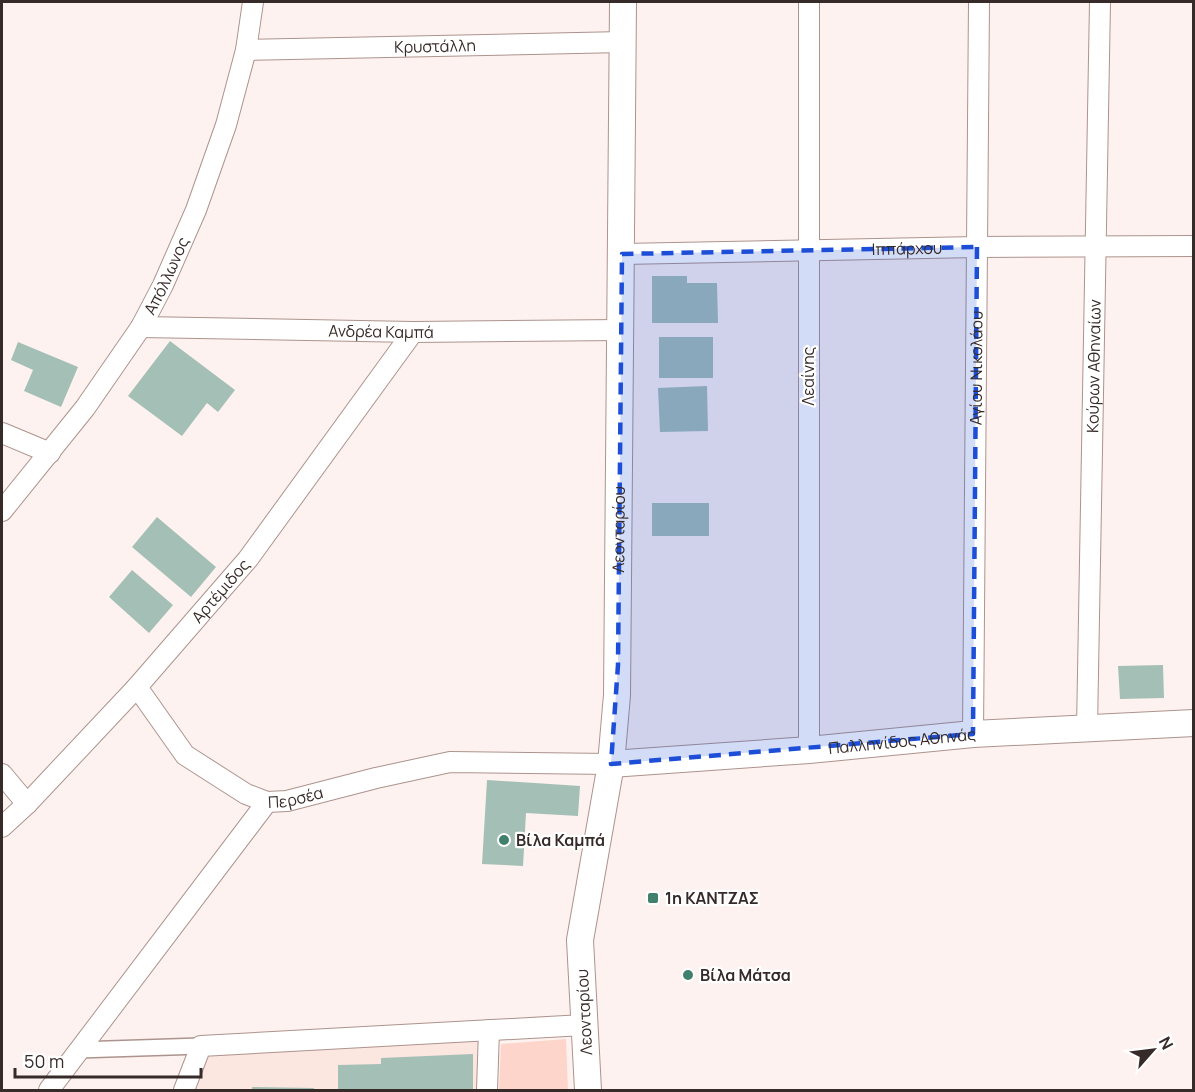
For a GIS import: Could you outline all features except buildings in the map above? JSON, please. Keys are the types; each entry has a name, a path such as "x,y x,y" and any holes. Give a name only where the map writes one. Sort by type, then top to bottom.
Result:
{"street":[{"name":"Απόλλωνος","path":"2,511 92,399 141,327 163,285 196,210 226,125 246,50 253,2"},
{"name":"Λεονταρίου","path":"588,1090 580,928 611,764 618,695 623,2"},
{"name":"Λεαίνης","path":"808,750 810,2"},
{"name":"Αγίου Νικολάου","path":"973,734 979,2"},
{"name":"Κούρων Αθηναίων","path":"1087,729 1100,2"},
{"name":"Κρυστάλλη","path":"246,50 623,42"},
{"name":"Ιππάρχου","path":"622,255 977,247 1194,246"},
{"name":"Ανδρέα Καμπά","path":"141,327 413,332 621,330"},
{"name":"Αρτέμιδος","path":"2,827 27,804 137,687 248,559 413,332"},
{"path":"2,433 50,453"},
{"path":"137,687 185,755 246,794 267,802"},
{"name":"Παλληνίδος Αθηνάς","path":"611,764 808,750 973,734 1194,723"},
{"name":"Περσέα","path":"49,1090 267,802 287,801 450,762 611,764"},
{"path":"2,774 27,804"},
{"path":"78,1050 201,1046 584,1025"},
{"path":"487,1090 489,1030"},
{"path":"184,1090 201,1046"}],"highlighted area":[{"path":"977,247 973,734 611,764 618,665 622,254"}],"shaded area":[{"path":"481,1037 478,1090 193,1090 209,1052"},
{"path":"566,1039 568,1090 499,1090 501,1044"}],"place":[{"name":"Βίλα Καμπά","path":"504,840"},
{"name":"1η ΚΑΝΤΖΑΣ","path":"653,898"},
{"name":"Βίλα Μάτσα","path":"688,975"}]}
